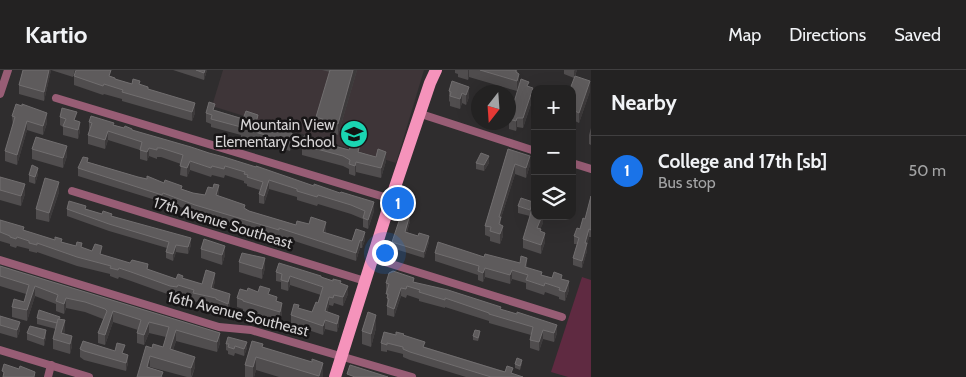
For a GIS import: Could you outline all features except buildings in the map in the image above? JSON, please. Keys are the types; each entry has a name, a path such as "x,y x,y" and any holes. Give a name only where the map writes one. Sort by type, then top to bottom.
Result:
{"main road":[{"path":"335,377 391,199 421,114 430,76 436,70"}],"street":[{"path":"0,94 8,70"},
{"path":"56,98 391,199"},
{"path":"421,114 531,150"},
{"path":"576,164 591,169"},
{"name":"17th Avenue Southeast","path":"72,192 365,281"},
{"path":"372,258 562,317"},
{"name":"16th Avenue Southeast","path":"0,260 219,327 251,330 412,377"},
{"path":"0,350 89,377"},
{"path":"48,377 51,365"}],"shaded area":[{"name":"Mountain View Elementary School","path":"223,70 424,70 396,163 212,106"},
{"path":"582,277 591,280 591,377 568,377 551,372"}],"place":[{"name":"Mountain View Elementary School","path":"354,134"},
{"name":"College and 17th [sb]","path":"398,203"}]}
